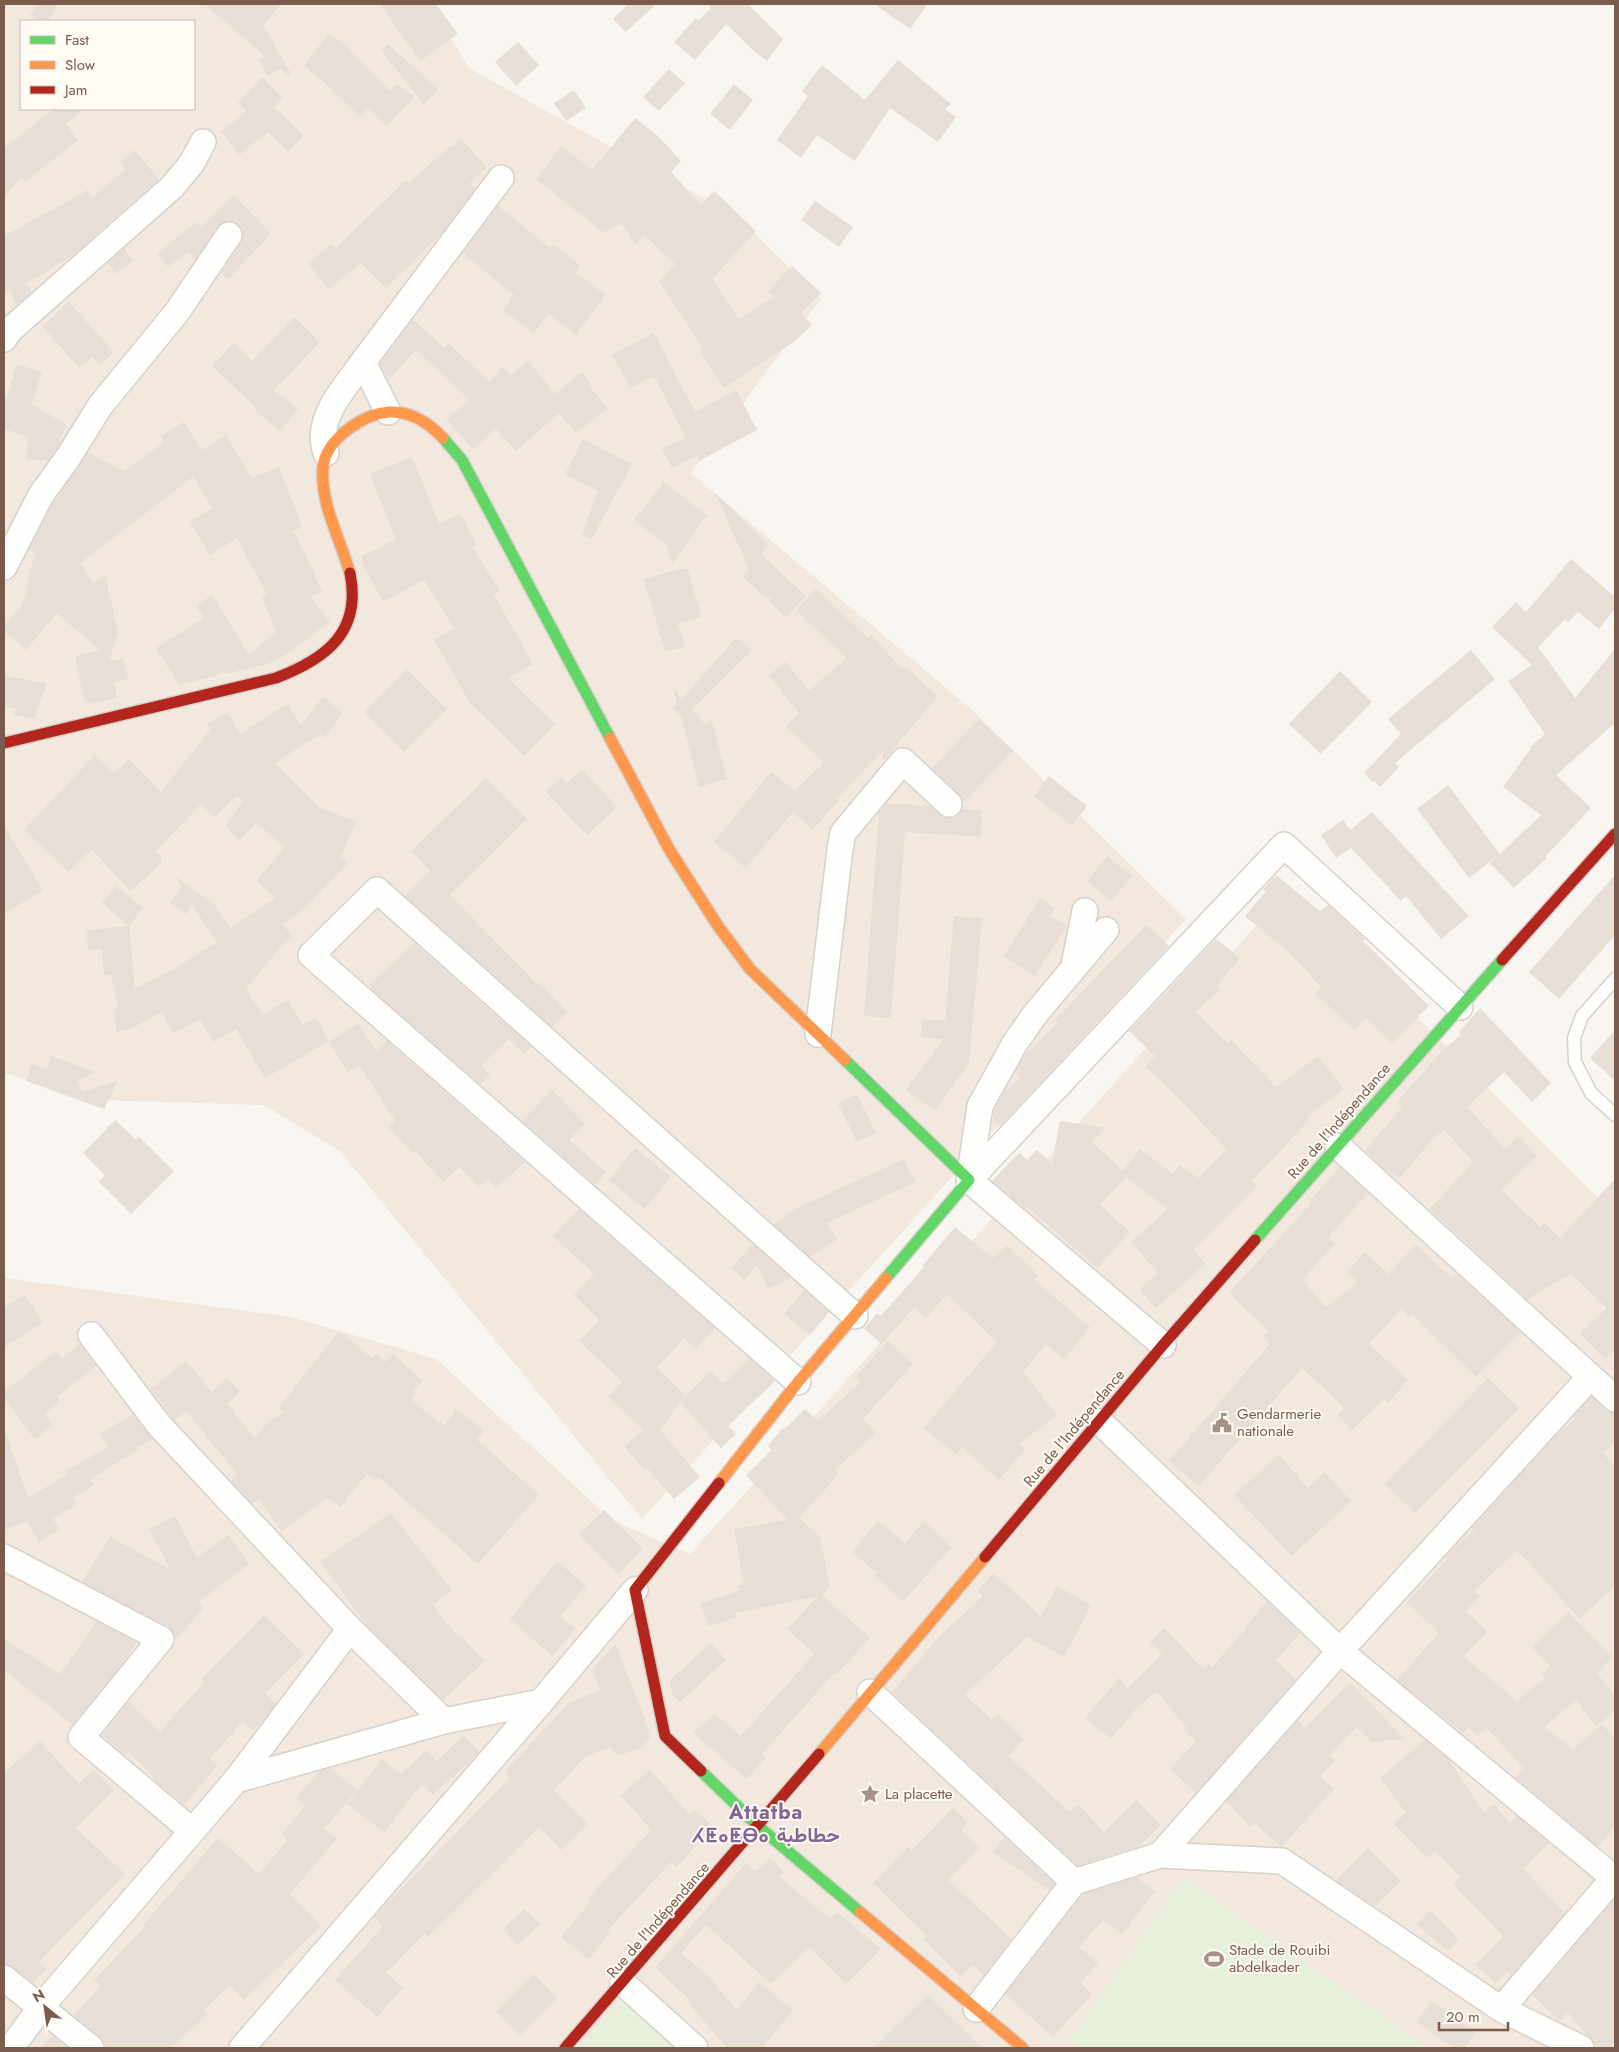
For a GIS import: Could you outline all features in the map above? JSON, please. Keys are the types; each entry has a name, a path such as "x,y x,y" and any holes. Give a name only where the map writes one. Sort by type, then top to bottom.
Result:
{"main road":[{"path":"4,743 276,678 309,664 335,644 347,623 351,611 352,588 340,545 325,507 323,471 326,453 340,436 354,426 369,418 388,412 414,417 425,422 450,445 462,460 668,849 718,926 750,969 969,1180 798,1382 636,1590 665,1736 758,1826 1023,2048"},
{"name":"Rue de l'Indépendance","path":"565,2048 758,1826 1163,1345 1615,834"}],"street":[{"path":"4,339 9,331 172,187 192,163 203,142"},
{"path":"326,453 322,440 329,412 363,362 501,178"},
{"path":"4,567 41,495 70,456 100,406 178,312 229,235"},
{"path":"363,362 388,412"},
{"path":"818,1034 843,834 903,761 948,804"},
{"path":"969,1180 1284,845 1460,1007"},
{"path":"798,1382 311,955 377,890 855,1316"},
{"path":"1074,968 1085,911"},
{"path":"969,1180 980,1106 1015,1043 1036,1013 1106,930"},
{"path":"1338,1146 1615,1399"},
{"path":"969,1180 1163,1345"},
{"path":"91,1335 159,1425 350,1630 444,1721"},
{"path":"1160,1855 1340,1651 1590,1377"},
{"path":"1100,1422 1340,1651 1611,1868 1501,2009"},
{"path":"4,1557 161,1639 82,1737 191,1830"},
{"path":"242,2048 542,1702 636,1590"},
{"path":"11,2048 41,2007 191,1830 236,1780 350,1630"},
{"path":"870,1692 1074,1882"},
{"path":"236,1780 444,1721 542,1702"},
{"path":"976,2008 1074,1882 1160,1855 1282,1861 1501,2009 1581,2048"},
{"path":"4,1978 91,2048"},
{"path":"623,1983 695,2048"}],"lane":[{"path":"1615,979 1582,1016 1574,1038 1574,1062 1591,1093 1615,1115"}],"shaded area":[{"path":"4,4 430,4 469,68 739,218 821,299 691,473 971,709 1186,919 642,1519 340,1151 264,1105 95,1100 4,1073"},
{"path":"1264,917 1404,1004 1615,1215 1615,2048 4,2048 4,1278 291,1317 436,1359 612,1520 690,1554"}],"green space":[{"name":"Stade de Rouibi abdelkader","path":"1184,1878 1428,2048 1081,2048 1070,2040"},
{"path":"625,1997 681,2048 620,2048 617,2046 615,2048 578,2048"}],"building":[{"path":"37,4 58,4 49,20 38,20 30,16"},
{"path":"204,4 281,4 263,25 291,74 289,76 280,69 268,76 259,60 265,56"},
{"path":"380,4 436,4 458,34 420,61"},
{"path":"628,4 656,4 626,32 613,19"},
{"path":"706,4 748,4 783,39 767,61 726,24 695,60 674,42 696,18 698,21 711,8"},
{"path":"874,4 928,4 910,29"},
{"path":"329,33 351,49 350,51 390,91 397,84 414,97 387,126 368,109 360,117 323,81 304,66"},
{"path":"518,42 539,65 516,86 495,62"},
{"path":"388,44 438,89 424,105 381,50"},
{"path":"898,60 951,104 945,109 956,117 938,142 890,108 855,161 817,135 801,158 777,140 808,96 802,91 822,65 865,100"},
{"path":"669,69 685,83 659,111 643,97"},
{"path":"262,77 283,98 274,107 304,135 288,151 268,132 239,155 221,132 246,111 238,103"},
{"path":"734,84 753,100 730,130 710,114"},
{"path":"574,90 586,108 566,121 554,103"},
{"path":"53,110 83,110 66,124 78,140 25,182 21,178 4,197 4,148"},
{"path":"635,118 658,136 681,161 671,172 701,205 714,191 756,231 712,279 739,319 774,297 768,291 792,266 821,293 801,313 812,325 795,341 724,388 700,352 704,350 659,281 675,264 644,235 636,245 622,223 604,233 536,179 561,146 592,170"},
{"path":"461,139 487,167 470,183 476,188 440,235 386,288 361,263 329,289 308,264 331,244 335,249 406,180 409,183 449,147"},
{"path":"134,150 159,179 72,256 27,283 31,292 17,305 10,291 4,294 4,236 88,190 92,198 126,169 120,162"},
{"path":"234,195 271,234 228,279 221,273 241,243 243,236 242,228 237,223 230,221 223,222 217,227 195,260 189,251 168,267 157,253 197,222 201,227"},
{"path":"815,201 853,227 839,247 801,220"},
{"path":"498,206 550,248 553,244 580,265 575,272 606,295 576,335 549,314 534,333 503,310 514,295 462,253"},
{"path":"124,248 133,261 115,274 108,263"},
{"path":"69,302 114,352 100,365 93,357 79,368 42,326"},
{"path":"294,317 320,342 274,390 298,409 280,431 255,410 255,407 212,366 234,343 252,361"},
{"path":"413,319 444,348 448,343 490,382 502,367 511,375 528,361 555,394 582,372 592,384 589,386 608,408 576,433 559,413 516,451 496,429 473,449 446,419 470,400 416,350 389,379 380,364"},
{"path":"654,333 695,412 736,390 757,430 699,461 697,456 672,468 662,449 686,438 654,376 630,388 612,355"},
{"path":"17,364 42,372 32,404 67,425 60,439 62,440 48,461 26,459 28,437 4,429 4,406"},
{"path":"184,422 202,450 226,435 252,478 279,467 302,527 293,531 322,592 310,597 330,622 274,662 225,674 223,671 215,676 179,685 156,648 204,618 196,606 212,595 249,654 276,632 262,597 267,595 237,538 210,555 190,522 212,508 193,477 80,563 93,583 105,575 114,614 113,618 115,618 118,633 109,661 123,658 128,679 114,682 117,698 90,704 84,699 75,656 100,650 68,623 67,618 66,621 57,613 26,650 4,631 4,626 23,603 35,552 29,549 53,503 88,453 124,471 164,442 161,436"},
{"path":"583,439 632,464 592,539 582,535 598,491 565,474"},
{"path":"412,457 439,524 460,513 477,544 472,547 500,591 494,595 533,664 508,678 555,724 524,756 470,703 434,640 454,628 424,580 383,602 364,567 361,557 396,539 370,474"},
{"path":"664,482 707,515 672,564 666,544 634,520"},
{"path":"715,493 769,545 761,554 806,596 786,617 769,601 773,596 766,598 742,576 749,569"},
{"path":"1571,559 1615,597 1615,608 1599,629 1578,612 1568,622 1565,619 1538,647 1575,698 1615,649 1615,723 1556,775 1591,808 1545,857 1547,858 1514,888 1490,863 1496,857 1469,878 1417,809 1448,785 1500,854 1541,815 1503,787 1530,747 1545,734 1508,681 1532,665 1492,627 1516,602 1526,612"},
{"path":"680,569 688,569 701,617 678,623 685,647 665,652 644,579"},
{"path":"816,589 868,638 871,635 902,669 905,667 938,696 883,761 883,751 835,800 839,800 813,830 793,812 746,868 714,842 771,772 795,791 824,762 786,727 799,713 769,675 786,662 809,691 846,658 796,610"},
{"path":"734,640 741,640 752,650 692,710 706,725 712,720 727,779 699,787 681,716 673,709 677,704 674,689 682,699"},
{"path":"1471,650 1495,679 1395,763 1399,767 1380,787 1374,781 1372,782 1364,773 1401,734 1388,719"},
{"path":"407,669 447,709 404,752 364,712"},
{"path":"1340,671 1372,702 1321,754 1289,724"},
{"path":"4,675 46,684 35,719 14,715 16,708 4,707"},
{"path":"323,697 343,713 325,738 320,734 275,763 318,807 356,822 341,856 348,863 306,907 283,925 293,937 282,945 246,989 263,1014 288,1000 303,1025 316,1017 329,1041 265,1078 236,1029 213,1042 200,1019 173,1033 162,1012 130,1029 117,1032 113,1009 118,1008 111,974 104,975 102,949 88,950 87,930 129,926 135,989 174,969 217,942 192,905 186,914 170,903 181,888 176,877 214,904 230,928 276,898 256,881 285,847 256,823 239,840 225,826 243,801 237,796 214,817 201,804 156,851 161,857 161,864 130,891 92,849 69,872 24,830 95,755 114,773 129,759 161,792 210,730 207,724 228,712 240,734 287,704 301,725"},
{"path":"979,719 1013,751 964,802 959,794 932,768"},
{"path":"582,769 617,807 587,835 546,792 562,777 567,783"},
{"path":"1049,776 1087,806 1072,826 1034,796"},
{"path":"486,778 527,819 450,895 567,1012 552,1027 405,896 430,871 411,851"},
{"path":"887,803 930,806 946,818 954,818 962,809 982,810 981,837 905,832 891,1018 864,1016 879,812"},
{"path":"1372,812 1469,916 1441,939 1406,896 1401,901 1351,848 1336,858 1321,835 1343,820 1350,830"},
{"path":"4,826 43,890 4,914"},
{"path":"1107,856 1132,876 1111,901 1087,881"},
{"path":"1276,875 1320,911 1328,905 1365,939 1363,941 1429,1006 1392,1043 1366,1018 1354,1030 1315,993 1321,987 1293,956 1245,916 1266,891 1263,889"},
{"path":"1615,875 1615,935 1559,999 1529,972"},
{"path":"116,886 143,908 129,926 102,903"},
{"path":"1040,898 1055,908 1050,915 1067,926 1035,976 1004,956"},
{"path":"954,916 982,918 969,1063 935,1111 906,1090 943,1039 921,1037 922,1019 945,1021"},
{"path":"1146,925 1169,946 1000,1126 993,1118 994,1111 1005,1091 1021,1078 1015,1072 1024,1056 1058,1023 1055,1020"},
{"path":"1216,939 1240,958 1216,987 1220,990 1195,1012 1228,1043 1231,1040 1276,1087 1318,1056 1344,1089 1307,1117 1309,1120 1252,1181 1257,1186 1193,1250 1206,1264 1156,1308 1140,1289 1158,1273 1131,1242 1168,1209 1126,1177 1100,1205 1130,1232 1097,1268 1028,1207 1026,1209 992,1181 1019,1153 1027,1160 1037,1150 1052,1164 1060,1121 1106,1128 1092,1142 1123,1171 1140,1149 1173,1174 1180,1165 1198,1178 1227,1150 1171,1090 1145,1067 1155,1056 1129,1031"},
{"path":"414,943 531,1047 524,1054 509,1039 481,1065 490,1075 480,1084 380,997 369,985"},
{"path":"1480,1008 1551,1083 1532,1102 1504,1072 1467,1107 1505,1149 1518,1136 1537,1156 1501,1190 1541,1227 1545,1223 1560,1238 1615,1179 1615,1349 1605,1359 1580,1334 1607,1308 1571,1274 1527,1299 1430,1209 1473,1162 1444,1129 1430,1142 1399,1179 1365,1151 1402,1107 1397,1102 1440,1053 1461,1034 1459,1032"},
{"path":"358,1023 376,1051 387,1041 525,1162 496,1188 488,1179 479,1187 459,1167 443,1182 415,1151 413,1153 388,1127 395,1121 359,1065 348,1072 329,1042"},
{"path":"1615,1030 1615,1081 1590,1058"},
{"path":"51,1056 95,1072 78,1080 82,1092 118,1081 104,1109 26,1081 32,1064 47,1069"},
{"path":"552,1090 585,1124 569,1140 606,1172 596,1185 522,1121"},
{"path":"857,1094 876,1133 857,1142 838,1104"},
{"path":"115,1120 136,1140 138,1136 174,1171 131,1214 99,1182 105,1175 83,1153"},
{"path":"635,1148 671,1177 645,1209 609,1180"},
{"path":"904,1159 915,1182 827,1223 837,1239 810,1257 773,1224 795,1209"},
{"path":"1340,1167 1368,1193 1328,1238 1335,1244 1302,1280 1326,1307 1358,1282 1347,1272 1365,1252 1388,1274 1416,1245 1452,1278 1457,1275 1521,1332 1476,1377 1413,1315 1409,1318 1402,1308 1369,1344 1408,1380 1388,1403 1384,1399 1352,1430 1338,1415 1345,1408 1302,1368 1199,1486 1169,1461 1270,1344 1263,1336 1269,1331 1229,1293 1312,1202 1310,1201"},
{"path":"579,1209 715,1328 696,1349 684,1338 657,1368 685,1395 682,1399 711,1371 723,1384 749,1358 775,1381 728,1426 736,1434 721,1448 680,1402 660,1430 700,1477 674,1499 648,1469 645,1471 624,1446 644,1430 608,1397 622,1382 579,1341 599,1320 574,1295 594,1274 553,1236"},
{"path":"955,1227 993,1258 1007,1245 1038,1275 1034,1280 1090,1327 1064,1359 1046,1344 1023,1372 1057,1415 1019,1444 1025,1450 999,1480 962,1447 956,1455 924,1428 997,1342 947,1294 926,1318 914,1307 882,1344 864,1329 877,1313 881,1316 924,1267 922,1266"},
{"path":"753,1244 791,1278 769,1289 757,1266 744,1280 731,1268"},
{"path":"804,1290 829,1312 810,1335 784,1314"},
{"path":"25,1294 43,1323 4,1347 4,1308"},
{"path":"339,1331 372,1358 377,1354 385,1362 393,1354 423,1381 413,1391 416,1394 411,1400 444,1426 456,1410 484,1430 477,1440 539,1495 478,1564 379,1477 375,1480 367,1474 340,1507 328,1498 281,1531 259,1499 252,1503 231,1481 237,1474 186,1411 174,1420 151,1389 186,1361 212,1392 227,1378 240,1391 227,1404 255,1438 268,1422 283,1413 279,1407"},
{"path":"888,1341 913,1364 863,1419 876,1433 835,1470 839,1474 799,1518 820,1537 830,1587 822,1595 870,1638 836,1675 834,1673 762,1754 766,1757 747,1779 693,1733 715,1714 741,1736 814,1654 787,1629 818,1596 735,1613 736,1618 708,1626 701,1603 739,1591 738,1586 744,1584 734,1529 788,1520 746,1475 772,1450 768,1446 780,1431 783,1428 785,1429 805,1409 818,1421 861,1382 856,1376"},
{"path":"80,1344 96,1366 57,1397 60,1402 45,1414 53,1425 35,1439 4,1398 4,1392 56,1351 62,1358"},
{"path":"1488,1378 1519,1408 1415,1513 1385,1484"},
{"path":"1591,1397 1606,1410 1615,1413 1615,1441 1603,1453 1615,1467 1615,1587 1579,1618 1517,1550 1474,1591 1480,1597 1466,1611 1487,1632 1463,1656 1517,1701 1545,1678 1541,1674 1550,1666 1532,1647 1568,1612 1612,1657 1597,1673 1615,1697 1615,1711 1596,1726 1576,1700 1544,1727 1573,1749 1602,1724 1615,1739 1615,1827 1598,1847 1515,1777 1523,1768 1487,1728 1477,1736 1469,1727 1463,1733 1397,1680 1439,1633 1407,1602 1448,1559 1446,1556 1474,1530 1472,1528 1554,1437 1576,1419 1574,1416"},
{"path":"133,1414 152,1439 91,1479 94,1485 73,1498 77,1504 53,1519 60,1529 39,1542 27,1522 4,1530 4,1436 7,1436 28,1498 68,1474 66,1471 108,1447 100,1434"},
{"path":"1279,1455 1308,1488 1325,1472 1351,1501 1292,1556 1234,1495"},
{"path":"604,1510 643,1549 618,1574 579,1535"},
{"path":"391,1513 452,1590 433,1605 458,1637 460,1635 485,1661 443,1700 369,1628 320,1562"},
{"path":"175,1516 197,1558 228,1535 249,1564 198,1602 204,1608 175,1640 173,1632 168,1626 82,1582 110,1537 170,1569 149,1529"},
{"path":"878,1521 905,1543 924,1521 952,1547 903,1601 875,1576 877,1573 852,1552"},
{"path":"557,1561 586,1586 560,1616 576,1629 552,1656 510,1619"},
{"path":"993,1573 1041,1616 1057,1586 1091,1605 1064,1657 1027,1637 965,1695 992,1720 998,1714 1024,1739 1008,1756 1070,1812 1078,1804 1104,1832 1137,1800 1161,1825 1139,1846 1078,1866 892,1692 939,1637 983,1596 978,1591"},
{"path":"1267,1601 1300,1633 1276,1660 1296,1679 1196,1793 1170,1769 1196,1741 1184,1730 1186,1727 1156,1691 1135,1710 1111,1739 1085,1718 1119,1678 1127,1688 1162,1654 1150,1642 1164,1628 1203,1669 1209,1664 1212,1667"},
{"path":"264,1615 304,1654 265,1693 276,1704 263,1721 253,1730 243,1721 210,1759 218,1765 184,1805 152,1778 154,1777 128,1752 125,1755 102,1734 128,1702 160,1732 204,1682 201,1680"},
{"path":"97,1622 136,1642 126,1660 73,1725 4,1670 4,1639 60,1674"},
{"path":"711,1643 726,1660 680,1702 672,1694 670,1680"},
{"path":"616,1644 647,1725 650,1739 642,1747 618,1756 609,1747 585,1757 554,1790 588,1824 561,1850 539,1827 428,1937 424,1934 386,1973 403,1988 377,2017 335,1980 383,1926 374,1917 509,1779 506,1770 570,1702 600,1690 592,1669"},
{"path":"1350,1683 1405,1739 1372,1742 1357,1727 1330,1755 1336,1761 1320,1776 1334,1789 1281,1847 1255,1823 1250,1827 1226,1801 1298,1720 1305,1728"},
{"path":"464,1735 479,1752 433,1795 422,1784 384,1832 347,1804 382,1759 401,1774 427,1750 437,1761"},
{"path":"1425,1740 1449,1760 1484,1813 1494,1804 1510,1823 1517,1816 1549,1843 1523,1869 1565,1913 1511,1975 1507,1971 1496,1983 1475,1965 1503,1936 1453,1885 1460,1877 1435,1851 1427,1858 1394,1824 1406,1813 1380,1778"},
{"path":"40,1741 79,1784 93,1769 114,1790 76,1828 125,1874 39,1962 47,1969 33,1983 13,1967 4,1963 4,1773"},
{"path":"330,1768 357,1790 324,1829 337,1839 290,1894 321,1926 244,2000 229,1985 204,2010 208,2014 171,2048 105,2048 104,2042 100,2037 73,2015 101,1986 94,1980 145,1927 143,1925 218,1838 259,1874 288,1840 282,1834 305,1806 296,1798 319,1771"},
{"path":"650,1770 689,1814 694,1809 713,1826 677,1867 671,1862 608,1930 610,1932 589,1959 561,1937 591,1901 588,1898 651,1830 621,1795"},
{"path":"953,1808 968,1822 961,1830 979,1848 948,1880 1012,1939 984,1975 973,1965 961,1976 924,1939 927,1936 873,1883 909,1846 912,1850"},
{"path":"1004,1837 1055,1884 1049,1890 993,1852"},
{"path":"1368,1848 1401,1881 1375,1906 1336,1880"},
{"path":"770,1858 784,1872 779,1877 830,1919 837,1912 881,1949 846,1984 809,1947 771,1984 706,1925 681,1953 708,1976 737,2010 759,1982 793,2010 762,2048 727,2048 688,2002 690,2000 655,1968 746,1863 755,1872"},
{"path":"1137,1877 1155,1892 1122,1934 1103,1920 1079,1947 1098,1963 1080,1983 1092,1994 1053,2037 1005,1994 1083,1894"},
{"path":"1615,1899 1615,2042 1608,2048 1598,2048 1568,2013 1560,2021 1532,1995"},
{"path":"525,1909 540,1925 517,1945 503,1929"},
{"path":"1430,1910 1459,1939 1448,1951 1417,1925"},
{"path":"533,1974 557,1998 520,2035 496,2011"},
{"path":"928,1995 982,2048 874,2048"},
{"path":"1431,2001 1476,2032 1464,2048 1454,2048 1417,2022"},
{"path":"53,2036 68,2048 41,2048"}],"traffic: fast":[{"path":"443,438 462,460 610,738"},
{"path":"1255,1240 1502,960"},
{"path":"845,1060 969,1180 886,1278"},
{"path":"701,1771 758,1826 860,1912"}],"traffic: slow":[{"path":"350,573 328,508 323,481 323,467 331,447 338,438 357,423 389,412 397,412 419,419 432,427 443,438"},
{"path":"610,738 669,849 718,926 750,969 845,1060"},
{"path":"719,1483 798,1382 886,1278"},
{"path":"819,1754 985,1557"},
{"path":"860,1912 1023,2048"}],"traffic: jam":[{"path":"4,743 276,678 294,670 325,652 345,627 351,612 350,573"},
{"path":"1502,960 1615,834"},
{"path":"985,1557 1163,1345 1255,1240"},
{"path":"701,1771 665,1736 635,1590 719,1483"},
{"path":"565,2048 819,1754"}],"place":[{"name":"Gendarmerie nationale","path":"1222,1423"},
{"name":"La placette","path":"870,1794"},
{"name":"Stade de Rouibi abdelkader","path":"1214,1959"}],"district":[{"name":"Attatba ⵃⵟⴰⵟⴱⴰ حطاطبة","path":"766,1824"}]}
